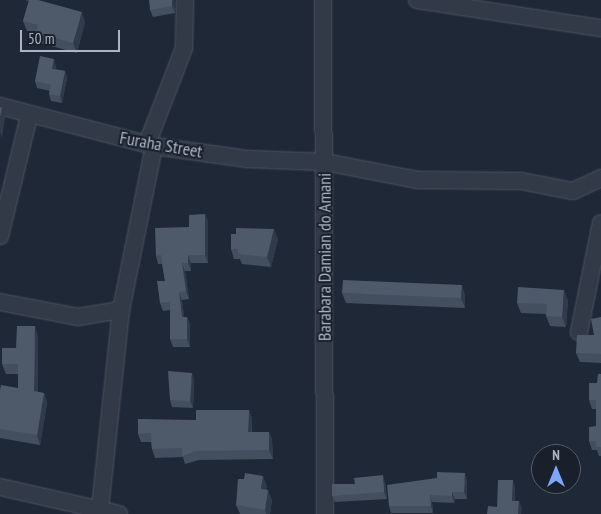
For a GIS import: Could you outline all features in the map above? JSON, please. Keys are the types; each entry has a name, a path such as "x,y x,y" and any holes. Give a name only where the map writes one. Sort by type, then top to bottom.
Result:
{"street":[{"path":"100,509 121,310 150,145 184,48 184,0"},
{"name":"Barabara Damian do Amani","path":"323,0 325,514"},
{"path":"418,0 601,28"},
{"name":"Furaha Street","path":"0,106 29,116 150,145 248,159 325,162 418,180 521,182 572,191 601,178"},
{"path":"0,236 29,116"},
{"path":"579,332 601,223"},
{"path":"0,302 78,317 121,310"},
{"path":"0,487 119,514"}],"building":[{"path":"29,0 38,0 82,12 73,43 36,33 38,25 23,21"},
{"path":"149,0 172,0 172,6 150,10"},
{"path":"40,56 54,59 52,69 65,71 60,96 49,94 51,85 35,81"},
{"path":"205,214 205,255 188,255 188,263 182,263 186,291 179,292 182,317 187,317 187,339 170,339 170,302 160,303 157,281 165,281 161,255 156,256 155,228 189,227 189,215"},
{"path":"236,228 274,229 267,257 238,254 238,249 231,249 231,234 236,234"},
{"path":"343,280 462,285 461,298 342,293"},
{"path":"518,287 564,290 562,317 546,316 547,304 517,303"},
{"path":"601,317 601,354 576,353 577,335 594,335 591,319"},
{"path":"17,326 35,326 34,391 44,393 37,435 0,429 1,385 18,388 18,364 2,364 2,348 16,348"},
{"path":"168,371 192,373 190,401 170,400"},
{"path":"598,374 601,374 601,447 596,447 596,441 589,441 589,427 596,426 596,400 589,400 589,383 597,383"},
{"path":"196,410 249,410 248,432 269,432 269,450 196,451 182,456 182,448 152,449 151,433 138,434 138,419 196,420"},
{"path":"437,472 465,473 464,492 452,492 452,496 430,495 431,506 389,506 387,485 437,478"},
{"path":"245,473 263,476 261,489 268,490 265,510 236,505 238,479 244,479"},
{"path":"383,475 384,492 332,496 332,484 355,484 354,478"},
{"path":"498,480 513,480 512,501 519,501 518,514 487,514 488,506 497,507"}]}
